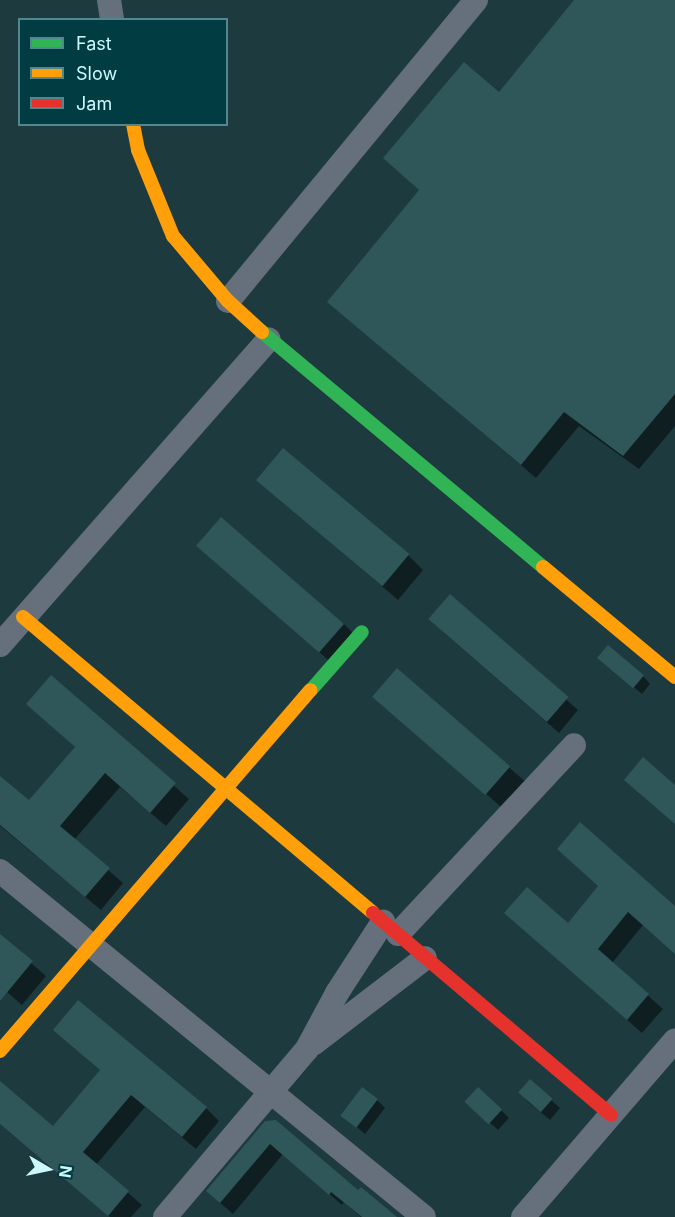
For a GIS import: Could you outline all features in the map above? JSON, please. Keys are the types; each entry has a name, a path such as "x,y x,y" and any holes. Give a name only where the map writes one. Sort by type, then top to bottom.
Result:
{"street":[{"path":"109,0 112,18"},
{"path":"228,301 476,0"},
{"path":"133,126 138,150 173,236 228,301 268,339 675,677"},
{"path":"0,645 268,339"},
{"path":"23,617 611,1115"},
{"path":"0,1051 362,632"},
{"path":"307,1049 337,993 390,928 574,746"},
{"path":"0,871 424,1217"},
{"path":"165,1217 307,1049 425,957"},
{"path":"523,1217 675,1040"}],"building":[{"path":"574,0 675,0 675,394 623,456 564,412 521,465 327,302 419,190 383,158 464,62 499,92"},
{"path":"283,448 409,554 382,586 256,480"},
{"path":"221,517 344,624 319,653 196,546"},
{"path":"450,594 568,697 547,722 428,619"},
{"path":"608,645 644,675 633,688 597,658"},
{"path":"397,668 510,766 485,795 372,697"},
{"path":"51,675 176,783 150,813 105,773 60,826 110,868 85,897 0,825 0,776 29,800 75,747 26,704"},
{"path":"643,757 675,785 675,824 624,780"},
{"path":"580,822 675,906 675,954 628,912 598,949 649,994 627,1020 504,913 527,887 568,923 598,886 557,849"},
{"path":"0,934 33,961 0,1001"},
{"path":"78,1000 207,1107 182,1137 131,1095 83,1152 129,1191 108,1216 0,1124 0,1081 53,1126 100,1070 53,1030"},
{"path":"530,1079 553,1099 541,1112 518,1093"},
{"path":"362,1087 378,1099 356,1128 340,1116"},
{"path":"478,1087 502,1110 488,1124 464,1102"},
{"path":"276,1120 358,1190 361,1187 397,1217 362,1217 331,1192 329,1195 270,1144 220,1203 206,1191 265,1121"}],"traffic: fast":[{"path":"262,332 543,567"},
{"path":"311,690 362,632"}],"traffic: slow":[{"path":"133,126 138,150 173,236 228,301 262,332"},
{"path":"543,567 675,677"},
{"path":"23,617 373,913"},
{"path":"0,1051 311,690"}],"traffic: jam":[{"path":"373,913 611,1115"}]}
